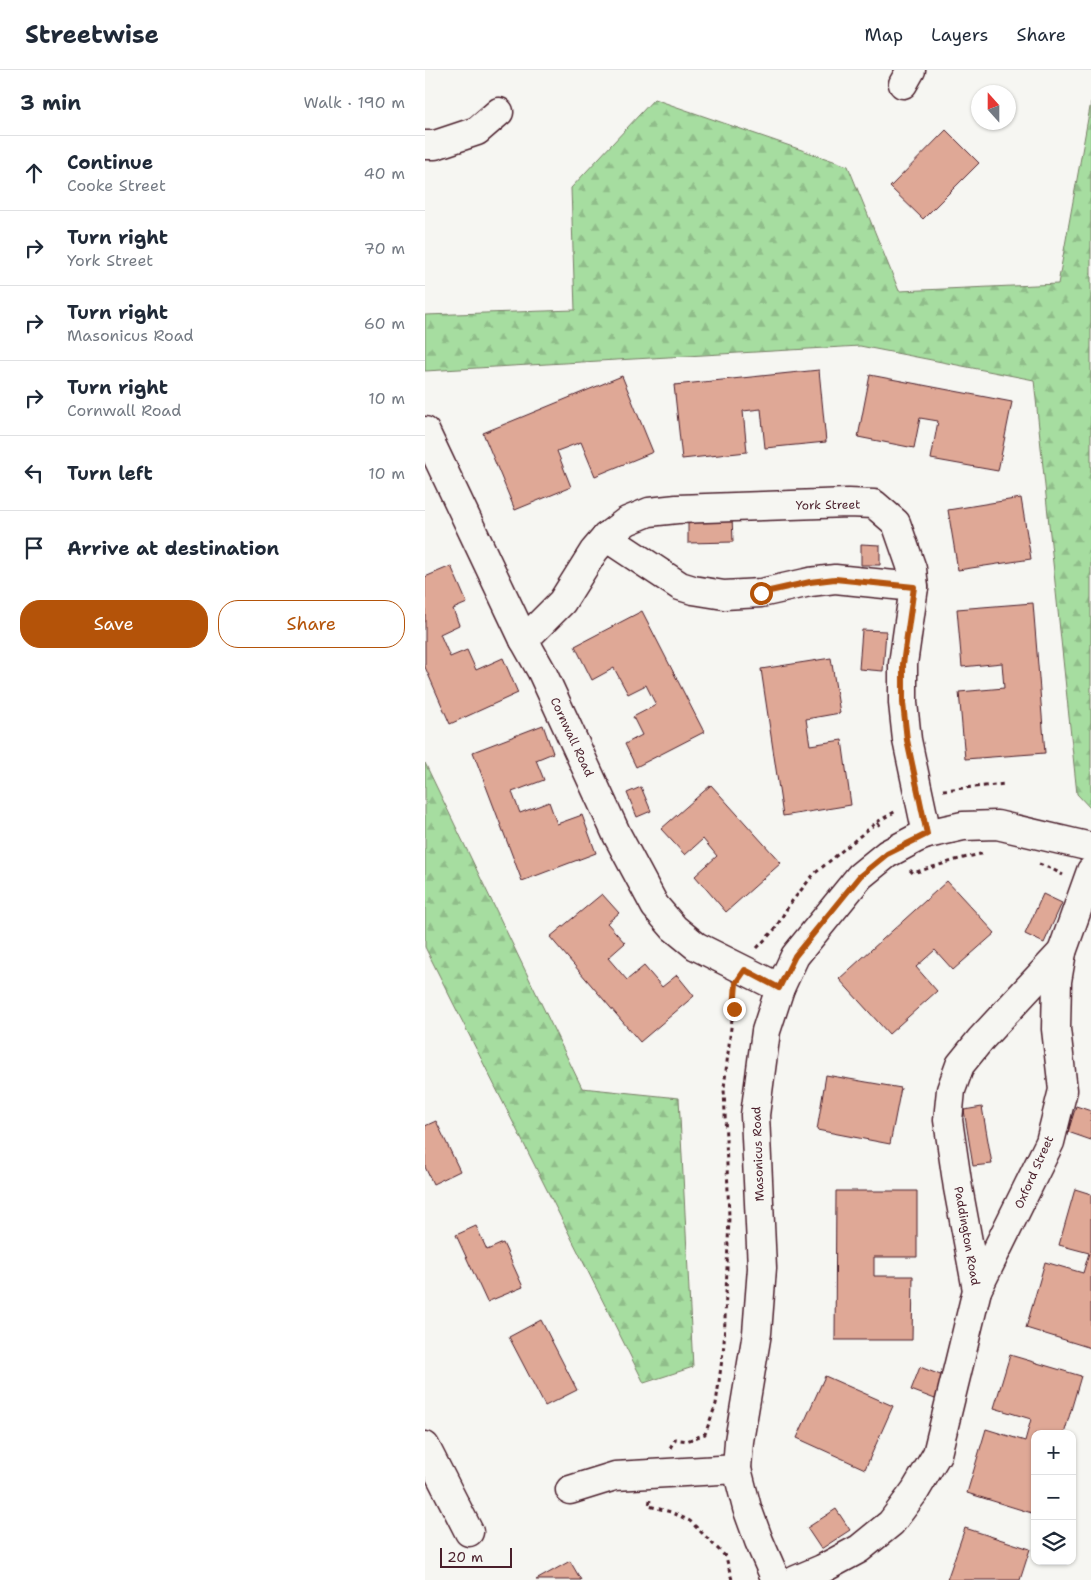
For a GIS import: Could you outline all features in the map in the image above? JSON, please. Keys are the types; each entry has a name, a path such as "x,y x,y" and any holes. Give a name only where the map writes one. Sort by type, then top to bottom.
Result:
{"street":[{"path":"425,144 435,145 477,131 499,112"},
{"name":"Cornwall Road","path":"425,431 524,640 542,672 617,835 655,906 674,928 696,946 779,988"},
{"name":"York Street","path":"524,640 562,602 594,551 607,537 627,521 649,512 677,509 848,503 874,504 896,523 912,569 914,587 903,664 903,703 907,740 927,834"},
{"path":"607,537 679,586 693,590 724,595 761,593 810,582 835,579 914,587"},
{"name":"Masonicus Road","path":"776,1580 747,1508 737,1469 739,1441 757,1333 762,1268 755,1115 766,1031 779,988 795,956 860,876 887,854 927,834 963,826 997,825 1091,847"},
{"name":"Oxford Street","path":"977,1290 1050,1142 1063,1090 1056,1029 1057,981 1062,952 1089,878"},
{"name":"Paddington Road","path":"796,1580 822,1569 859,1549 891,1523 915,1491 937,1454 977,1290 958,1188 948,1120 951,1090 960,1065 981,1039 1062,952"},
{"path":"425,1446 469,1532"},
{"path":"570,1490 615,1476 737,1469"}],"path":[{"path":"731,1580 726,1557 690,1521 671,1512 649,1506 656,1473 675,1439 687,1441 705,1434 716,1404 719,1387 724,1344 729,1218 724,1088 736,983 745,970 751,954 763,944 775,929 789,905 814,874 877,822 894,851 913,873 959,859 987,853"},
{"path":"1034,862 1067,877 1089,878"}],"green space":[{"path":"654,99 848,166 899,291 1058,284 1091,102 1091,809 1077,794 1034,380 860,346 425,371 425,315 575,310 571,188"},
{"path":"425,763 582,1088 679,1098 693,1367 644,1383 425,947"}],"building":[{"path":"946,130 979,163 923,219 890,187"},
{"path":"819,370 826,442 765,448 761,409 743,411 747,452 682,459 674,385"},
{"path":"870,375 1012,402 998,471 931,459 938,421 920,418 914,448 858,437"},
{"path":"622,376 653,452 595,476 581,442 557,451 571,487 515,510 483,433"},
{"path":"1021,498 1031,559 958,570 948,510"},
{"path":"732,516 733,542 688,543 688,517"},
{"path":"861,544 880,545 880,565 861,565"},
{"path":"451,566 467,603 453,609 459,625 440,634 450,657 467,650 476,670 503,658 518,693 450,724 425,667 425,577"},
{"path":"1033,603 1045,753 965,759 959,692 1004,688 1002,663 962,667 957,609"},
{"path":"642,611 704,732 636,767 625,744 642,735 633,717 656,705 646,685 628,694 614,668 592,680 575,646"},
{"path":"862,630 886,631 883,671 859,669"},
{"path":"831,658 840,713 806,719 810,745 842,740 851,805 783,816 761,669"},
{"path":"543,725 553,753 536,760 544,780 512,792 520,813 549,802 557,824 582,815 596,853 522,881 473,752"},
{"path":"711,785 781,863 726,912 695,876 717,856 703,839 685,855 661,829"},
{"path":"641,787 651,811 637,817 627,793"},
{"path":"947,881 995,933 953,970 935,950 916,967 937,991 889,1034 839,979"},
{"path":"602,894 619,913 607,923 625,943 608,958 627,980 644,966 662,987 677,975 694,996 640,1042 550,937"},
{"path":"1043,894 1062,903 1044,943 1025,934"},
{"path":"826,1075 901,1088 890,1144 817,1130"},
{"path":"1076,1106 1091,1111 1091,1140 1068,1132"},
{"path":"982,1107 992,1164 973,1166 964,1110"},
{"path":"436,1121 460,1171 433,1184 425,1167 425,1126"},
{"path":"1075,1189 1091,1194 1091,1348 1026,1328 1045,1262 1083,1273 1089,1253 1059,1245"},
{"path":"836,1191 917,1191 917,1257 874,1257 874,1276 913,1276 912,1340 835,1340"},
{"path":"476,1226 487,1250 503,1243 523,1287 487,1302 456,1235"},
{"path":"541,1320 577,1390 545,1406 509,1337"},
{"path":"1010,1355 1081,1376 1065,1430 1031,1430 1031,1513 967,1493 986,1429 1025,1441 1031,1419 994,1408"},
{"path":"920,1367 943,1376 935,1399 911,1390"},
{"path":"825,1376 893,1406 865,1469 797,1438"},
{"path":"836,1509 850,1530 821,1549 807,1528"},
{"path":"965,1528 1030,1549 1020,1580 947,1580"},
{"path":"570,1561 581,1580 536,1580"}],"route":[{"path":"734,1009 736,983 745,970 779,988 795,956 860,876 887,854 927,834 907,740 903,703 903,664 914,587 835,579 810,582 761,593"}]}
